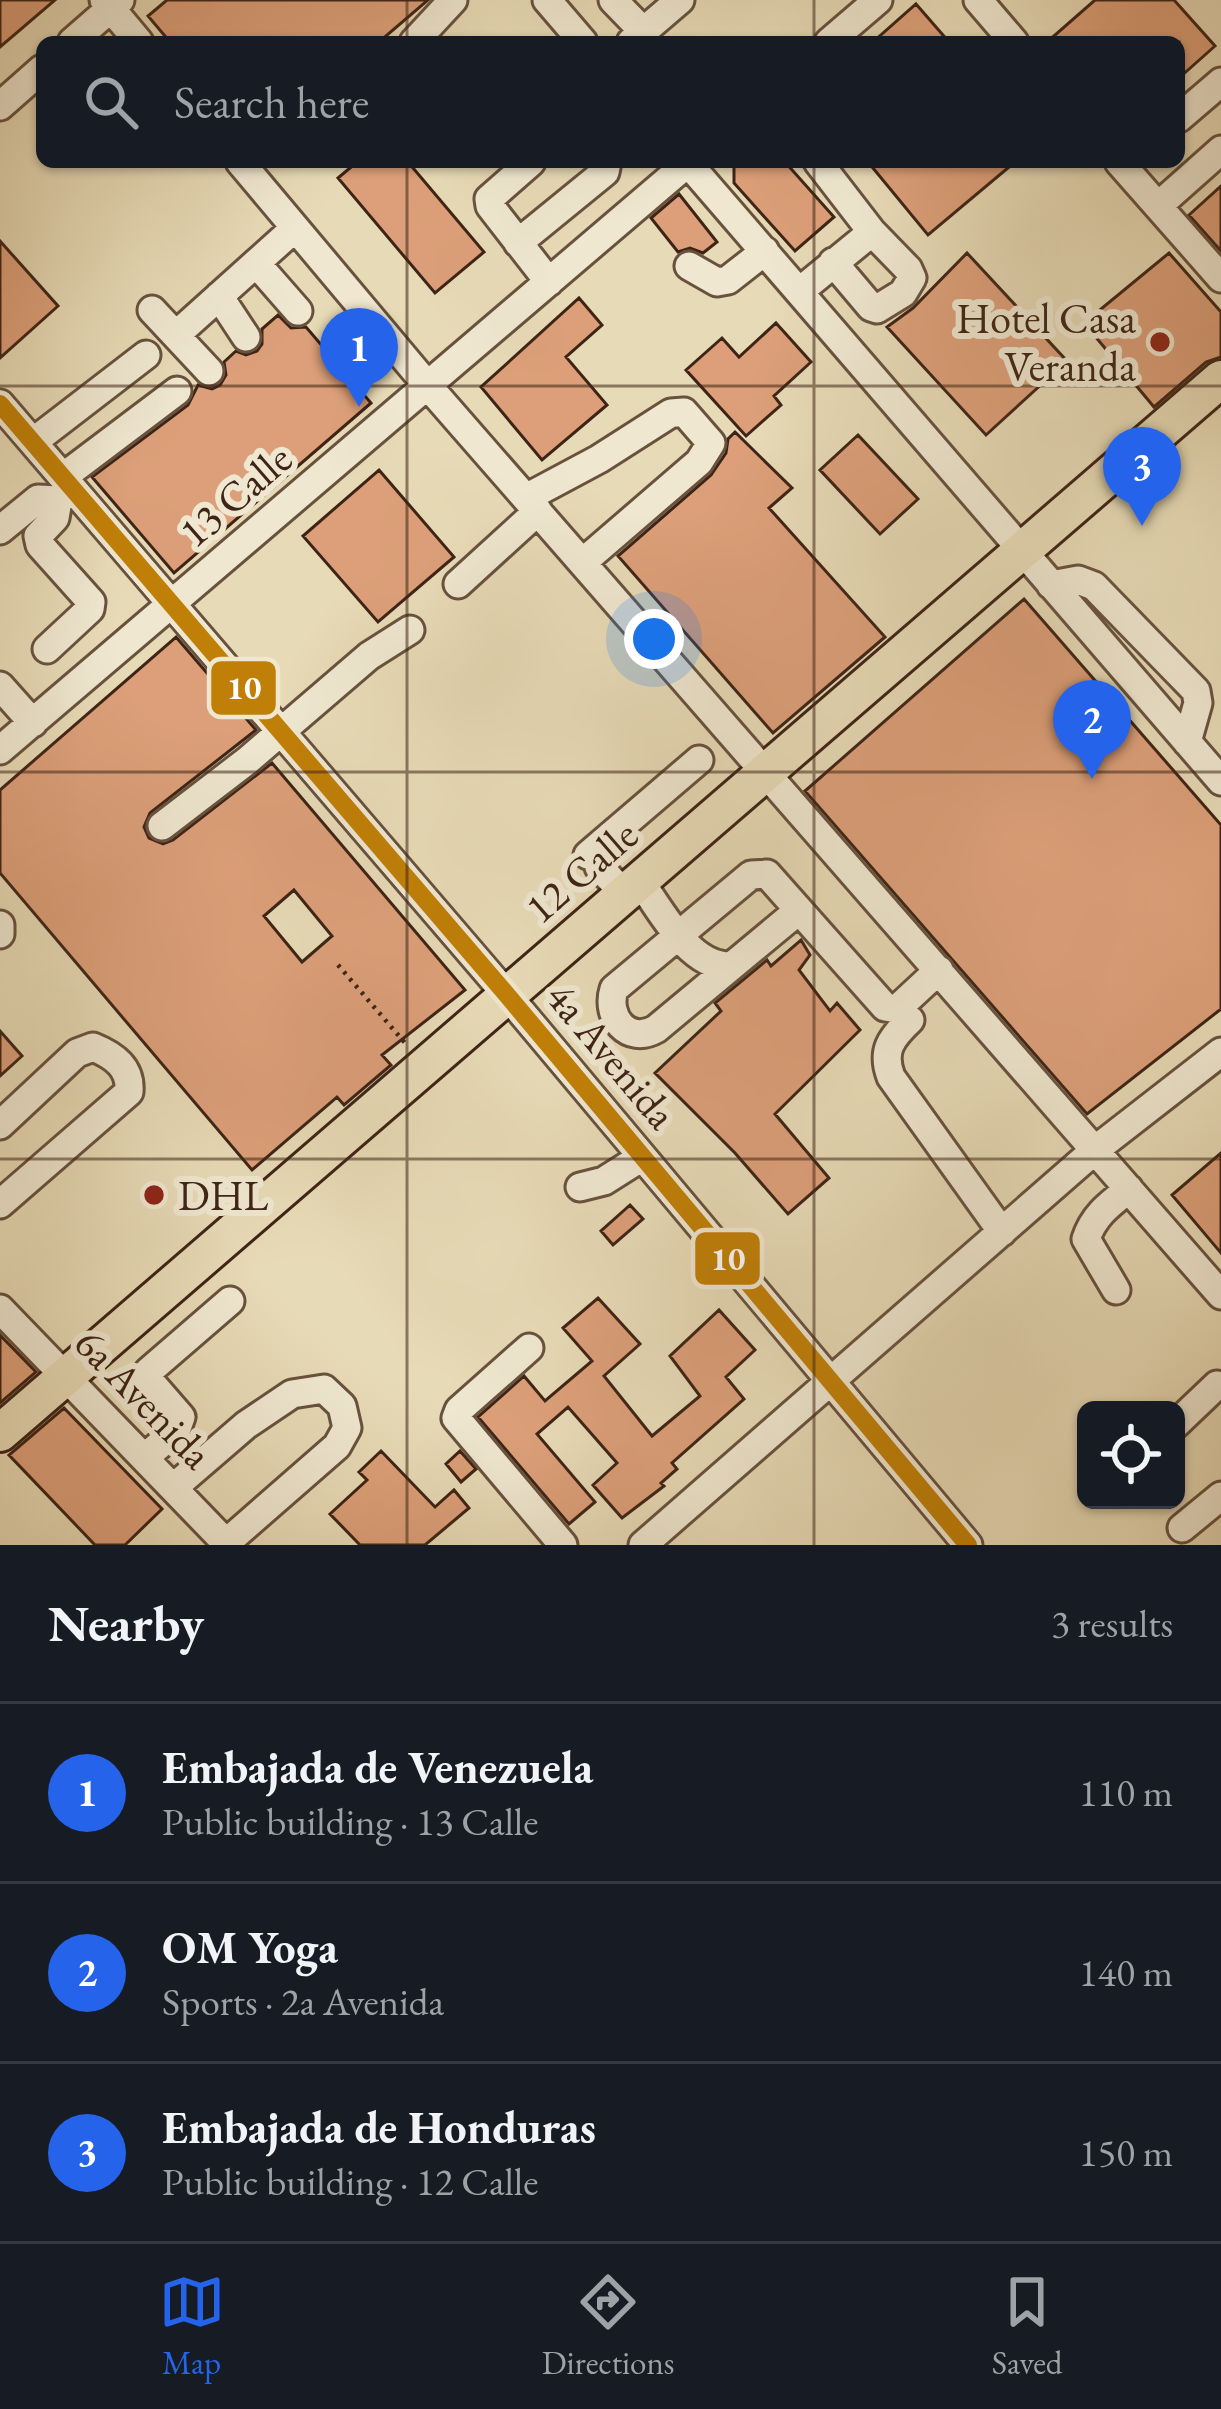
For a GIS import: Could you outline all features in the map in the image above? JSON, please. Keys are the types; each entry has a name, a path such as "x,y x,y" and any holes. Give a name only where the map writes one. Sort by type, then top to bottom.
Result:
{"main road":[{"name":"12 Calle","path":"0,1433 507,995 620,873 764,772 1221,379"}],"street":[{"path":"420,36 453,0"},
{"path":"547,0 578,36"},
{"path":"613,0 636,36"},
{"path":"836,36 878,0"},
{"path":"978,0 1009,36"},
{"path":"78,36 112,3 135,36"},
{"path":"638,36 669,4"},
{"path":"0,106 36,74"},
{"path":"1185,113 1221,82"},
{"path":"1158,206 1221,150"},
{"path":"255,168 295,228 428,386 1221,1295"},
{"path":"524,168 490,199 490,206 549,282"},
{"path":"518,243 606,168"},
{"name":"13 Calle","path":"0,750 681,168"},
{"path":"693,168 1221,781"},
{"path":"823,168 912,278 887,306 871,307 833,262"},
{"path":"1127,168 1221,278"},
{"path":"176,335 295,228"},
{"path":"800,291 872,232"},
{"path":"689,266 717,283 728,280 765,251"},
{"path":"256,263 298,311"},
{"path":"219,296 246,337"},
{"path":"152,310 208,371"},
{"path":"33,442 146,355"},
{"path":"0,530 38,499 64,489 177,391"},
{"name":"4a Avenida","path":"0,404 64,489 172,604 507,995 968,1545"},
{"path":"458,584 532,504 671,413 684,412 711,443 699,462 583,562"},
{"path":"46,649 90,609 91,602 40,545 38,536 55,518 64,489"},
{"path":"1051,585 1078,580 1094,586 1196,691 1198,703 1187,742"},
{"path":"162,826 369,656 410,631"},
{"path":"0,686 33,723"},
{"path":"617,831 699,760"},
{"path":"617,831 620,873 702,959 728,966"},
{"path":"617,831 620,873"},
{"path":"799,911 645,1036 625,1030 611,1008 614,989 759,873 766,874 885,1007 897,1009 938,970"},
{"path":"910,1020 887,1047 891,1077 1002,1232"},
{"path":"0,1125 77,1053 93,1047 123,1065 130,1079 129,1092 0,1204"},
{"path":"643,1545 1095,1150 1221,1052"},
{"path":"580,1187 604,1181 642,1157"},
{"path":"1116,1290 1086,1239 1101,1211 1129,1189"},
{"path":"144,1458 180,1425 181,1417 148,1379 149,1371 230,1300"},
{"name":"6a Avenida","path":"0,1309 227,1544"},
{"path":"130,1320 162,1357"},
{"path":"529,1348 459,1410 456,1418 563,1545"},
{"path":"1185,1415 1217,1384"},
{"path":"173,1488 246,1425 292,1394 324,1389 342,1406 347,1428 337,1446 227,1544"},
{"path":"1183,1528 1221,1496"}],"path":[{"path":"338,965 404,1042"}],"building":[{"path":"0,0 55,0 0,47"},
{"path":"167,0 428,0 386,36 165,36 148,16"},
{"path":"1095,0 1174,0 1215,46 1185,73 1185,36 1054,36"},
{"path":"916,4 944,36 880,36"},
{"path":"350,168 413,168 484,252 435,293 338,178"},
{"path":"734,168 790,168 834,217 795,251 734,183"},
{"path":"873,168 1008,168 928,235"},
{"path":"1221,186 1221,251 1189,215"},
{"path":"679,194 717,242 703,253 690,248 678,252 651,218"},
{"path":"0,241 58,306 0,358"},
{"path":"967,253 1067,361 986,435 887,327 913,308"},
{"name":"Hotel Casa Veranda","path":"1169,253 1221,312 1221,357 1206,362 1154,407 1084,323"},
{"path":"579,298 602,325 566,357 607,405 542,460 481,387"},
{"path":"278,315 291,328 306,327 371,403 174,573 92,477 188,405 198,385 212,389 220,385 226,375 224,362 236,351 246,355 257,351 262,329"},
{"path":"776,323 811,362 774,396 781,405 746,436 686,370 722,338 739,357"},
{"path":"735,432 792,488 769,508 885,637 773,733 618,556 711,475"},
{"path":"858,435 918,499 880,534 820,470"},
{"path":"379,470 454,557 378,622 303,536"},
{"path":"1024,599 1221,825 1221,1009 1087,1114 805,791"},
{"path":"176,637 256,730 150,813 144,827 149,838 163,844 173,840 272,763 465,990 382,1055 391,1065 344,1105 337,1097 252,1170 0,873 0,790","holes":["294,890 332,936 302,962 264,916"]},
{"path":"801,940 810,955 799,970 830,1011 837,1003 860,1030 775,1114 829,1178 788,1214 655,1073 721,1011 715,1003 767,960 771,966"},
{"path":"0,1031 22,1056 0,1076"},
{"path":"1221,1153 1221,1253 1172,1195"},
{"path":"630,1205 643,1219 613,1245 601,1231"},
{"path":"598,1298 640,1344 604,1376 652,1436 700,1396 670,1356 719,1310 755,1350 726,1377 744,1399 672,1463 677,1469 661,1483 664,1486 622,1518 593,1485 617,1463 568,1407 537,1434 595,1502 569,1524 478,1417 524,1376 545,1401 592,1361 563,1328"},
{"path":"0,1335 36,1372 0,1403"},
{"path":"64,1408 162,1509 125,1545 95,1545 9,1455"},
{"path":"381,1451 435,1507 454,1490 469,1508 425,1545 360,1545 330,1514 367,1480 359,1472"},
{"path":"460,1451 476,1469 461,1482 446,1464"}],"transit line":[{"name":"10","path":"0,404 507,995 968,1545"}],"place":[{"name":"Hotel Casa Veranda","path":"1160,342"},
{"name":"Embajada de Venezuela","path":"359,407"},
{"name":"Embajada de Honduras","path":"1142,526"},
{"name":"OM Yoga","path":"1092,779"},
{"name":"DHL","path":"154,1195"}]}
